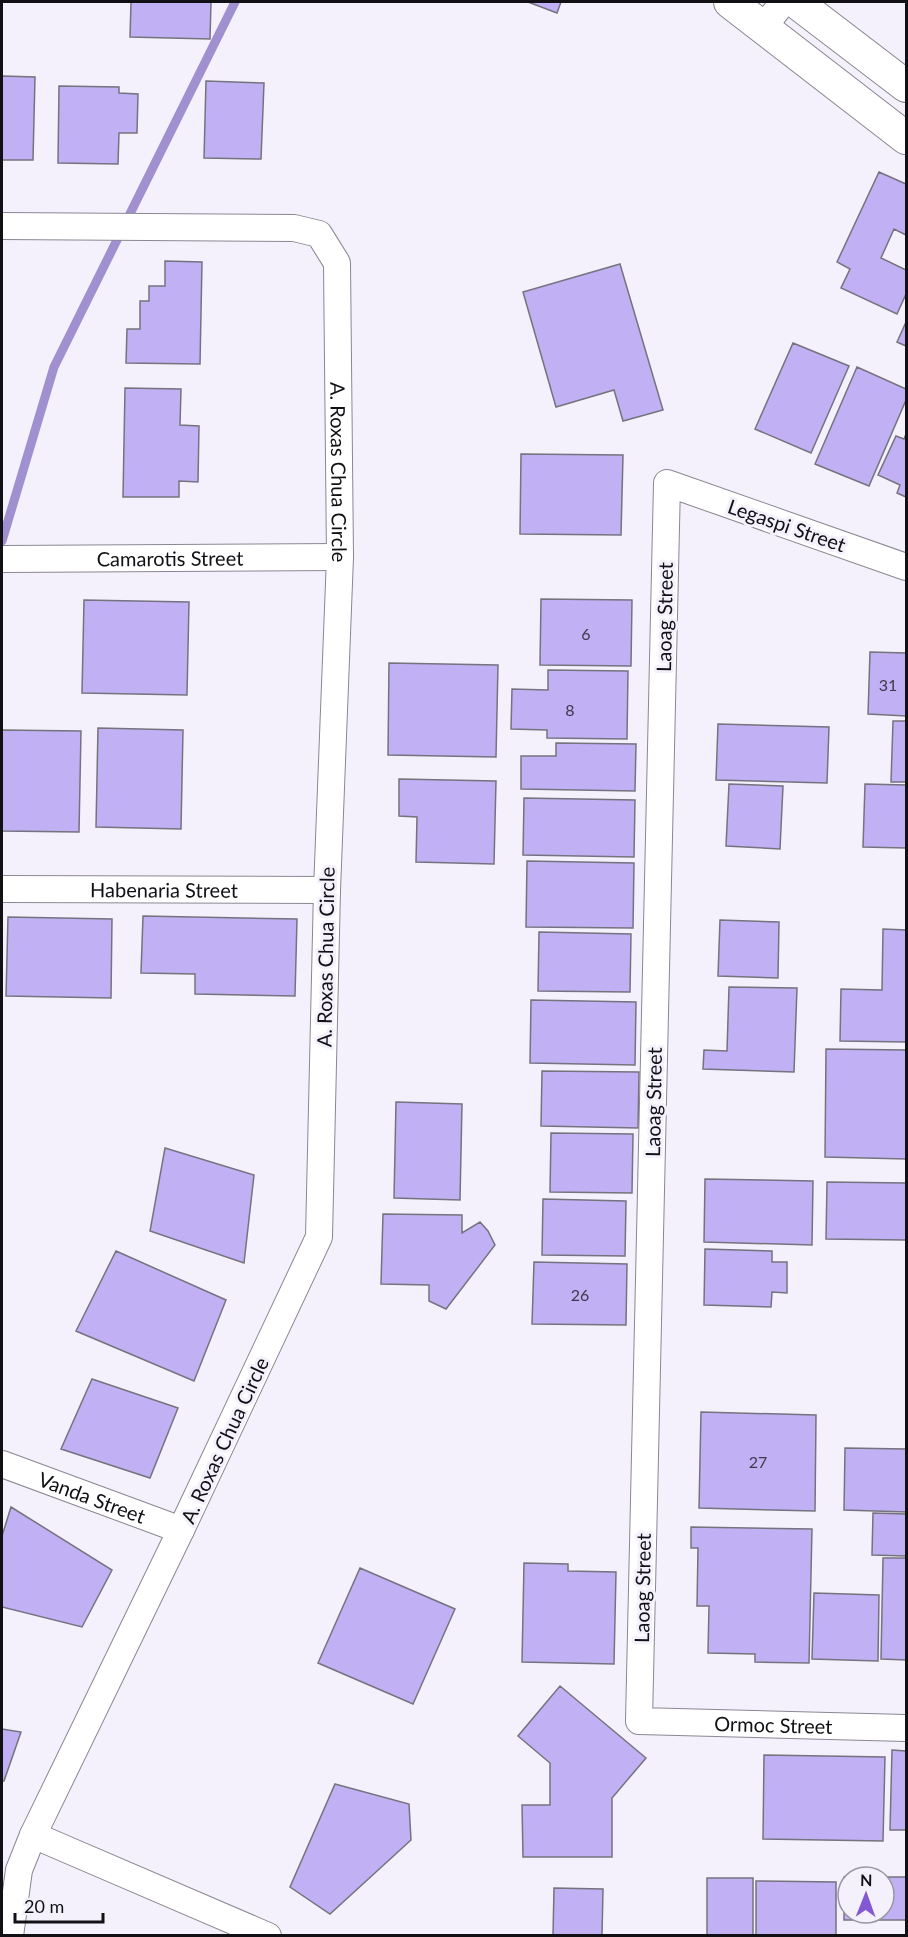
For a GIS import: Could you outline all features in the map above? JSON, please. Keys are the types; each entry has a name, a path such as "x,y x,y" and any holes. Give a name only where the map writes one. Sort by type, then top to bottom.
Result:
{"street":[{"path":"730,2 906,138"},
{"path":"764,27 783,2"},
{"path":"796,2 906,86"},
{"name":"A. Roxas Chua Circle","path":"2,226 294,228 319,234 337,264 340,557 327,890 320,1237 33,1835 19,1870 10,1935"},
{"name":"Legaspi Street","path":"667,483 906,567"},
{"name":"Laoag Street","path":"639,1721 667,483"},
{"name":"Camarotis Street","path":"2,559 340,557"},
{"name":"Habenaria Street","path":"2,889 327,890"},
{"name":"Vanda Street","path":"2,1464 181,1530"},
{"name":"Ormoc Street","path":"639,1721 906,1728"},
{"path":"33,1835 268,1935"}],"building":[{"path":"131,2 211,2 210,39 130,37"},
{"path":"528,2 561,2 557,13"},
{"path":"2,76 35,77 33,160 2,160"},
{"path":"206,81 264,83 261,159 204,158"},
{"path":"59,86 119,87 119,93 138,94 137,133 119,133 118,164 58,163"},
{"path":"879,172 906,184 906,235 894,229 881,258 906,270 906,294 897,314 841,288 850,269 837,262"},
{"path":"165,261 202,262 200,364 126,363 127,329 140,329 140,301 149,301 149,286 165,286"},
{"path":"620,264 663,410 623,421 614,390 556,407 523,292"},
{"path":"906,322 906,346 897,342"},
{"path":"793,343 849,366 811,453 755,429"},
{"path":"857,367 906,389 906,400 869,486 815,464"},
{"path":"125,388 181,389 180,425 199,426 198,482 179,481 179,497 123,497"},
{"path":"906,434 906,497 897,493 900,485 878,475 896,436 904,439"},
{"path":"521,454 623,455 621,535 520,534"},
{"path":"541,599 632,600 631,666 540,665"},
{"path":"84,600 189,602 187,695 82,693"},
{"path":"870,652 906,653 906,716 868,714"},
{"path":"389,663 498,665 496,757 388,755"},
{"path":"548,670 628,671 627,739 547,738 547,730 511,729 512,689 548,690"},
{"path":"893,721 906,721 906,782 891,782"},
{"path":"718,724 829,727 827,783 716,780"},
{"path":"98,728 183,730 181,829 96,827"},
{"path":"2,730 81,731 79,832 2,831"},
{"path":"556,743 636,744 635,791 521,789 521,756 556,756"},
{"path":"399,779 496,781 494,864 416,862 417,817 399,816"},
{"path":"729,784 783,786 780,849 726,846"},
{"path":"865,784 906,785 906,848 863,847"},
{"path":"524,798 635,800 634,857 523,855"},
{"path":"527,861 634,863 633,928 526,927"},
{"path":"143,916 297,919 295,996 195,994 195,974 141,973"},
{"path":"8,917 112,919 111,998 6,996"},
{"path":"720,920 779,922 778,978 718,976"},
{"path":"883,929 906,930 906,1042 840,1041 841,989 882,990"},
{"path":"539,932 631,934 630,992 538,991"},
{"path":"729,987 797,988 794,1072 703,1069 704,1050 727,1051"},
{"path":"531,1000 636,1002 635,1065 530,1063"},
{"path":"826,1049 906,1050 906,1159 825,1157"},
{"path":"542,1071 639,1072 638,1128 541,1126"},
{"path":"396,1102 462,1104 460,1200 394,1198"},
{"path":"551,1133 633,1134 632,1193 550,1192"},
{"path":"165,1148 254,1175 244,1263 150,1231"},
{"path":"705,1179 813,1181 812,1245 704,1242"},
{"path":"827,1182 906,1183 906,1240 826,1239"},
{"path":"543,1199 626,1201 625,1256 542,1255"},
{"path":"383,1214 462,1215 462,1233 480,1222 495,1245 446,1309 429,1301 429,1285 381,1284"},
{"path":"705,1249 772,1251 772,1262 787,1262 787,1293 772,1292 771,1307 704,1305"},
{"path":"116,1251 226,1300 194,1381 76,1331"},
{"path":"534,1262 627,1264 626,1325 532,1324"},
{"path":"92,1379 178,1408 150,1478 61,1449"},
{"path":"701,1412 816,1415 815,1511 699,1508"},
{"path":"845,1448 906,1449 906,1512 844,1510"},
{"path":"11,1507 112,1570 82,1627 2,1607 2,1536"},
{"path":"873,1513 906,1514 906,1556 872,1555"},
{"path":"691,1527 812,1529 809,1663 755,1662 755,1654 708,1653 709,1606 697,1606 698,1548 691,1548"},
{"path":"883,1558 906,1558 906,1660 881,1659"},
{"path":"524,1563 568,1564 568,1571 616,1572 614,1664 522,1662"},
{"path":"360,1568 455,1609 413,1704 318,1663"},
{"path":"814,1593 879,1595 878,1661 812,1659"},
{"path":"560,1686 646,1758 612,1798 612,1857 523,1857 522,1805 550,1805 550,1763 518,1736"},
{"path":"2,1729 21,1732 4,1781 2,1781"},
{"path":"892,1750 906,1751 906,1830 890,1830"},
{"path":"764,1755 885,1757 883,1841 763,1839"},
{"path":"335,1784 409,1804 411,1840 330,1914 290,1887"},
{"path":"896,1877 906,1877 906,1920 896,1920"},
{"path":"707,1878 753,1878 753,1936 707,1936"},
{"path":"756,1881 836,1882 836,1936 756,1936"},
{"path":"554,1888 603,1889 602,1936 553,1936"}],"waterway":[{"path":"2,541 54,367 235,2"}]}
